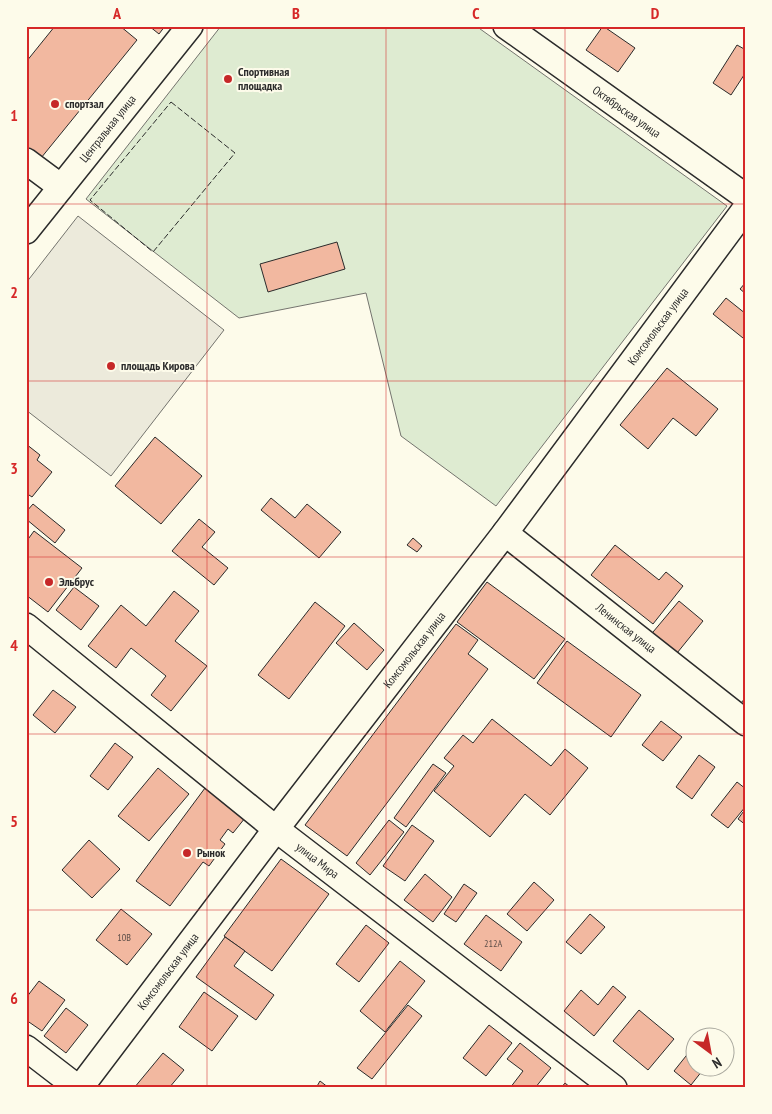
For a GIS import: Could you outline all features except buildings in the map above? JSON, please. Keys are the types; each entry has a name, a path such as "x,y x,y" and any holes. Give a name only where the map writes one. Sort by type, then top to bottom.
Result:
{"street":[{"name":"Центральная улица","path":"26,231 190,26"},
{"name":"Октябрьская улица","path":"506,26 746,197"},
{"path":"26,162 61,187"},
{"name":"Комсомольская улица","path":"79,1088 505,533 746,208"},
{"name":"Ленинская улица","path":"505,533 746,723"},
{"name":"улица Мира","path":"26,626 276,829 614,1088"},
{"path":"26,1048 79,1088"}],"green space":[{"path":"221,26 476,26 727,206 496,506 401,436 366,293 239,318 86,199"}],"shaded area":[{"name":"площадь Кирова","path":"78,216 224,330 111,476 26,410 26,283"}],"fence":[{"path":"171,102 235,153 153,252 90,200 171,102"}],"place":[{"name":"Cпортивная площадка","path":"228,79"},
{"name":"спортзал","path":"55,104"},
{"name":"площадь Кирова","path":"111,366"},
{"name":"Эльбрус","path":"49,582"},
{"name":"Рынок","path":"187,853"}]}
